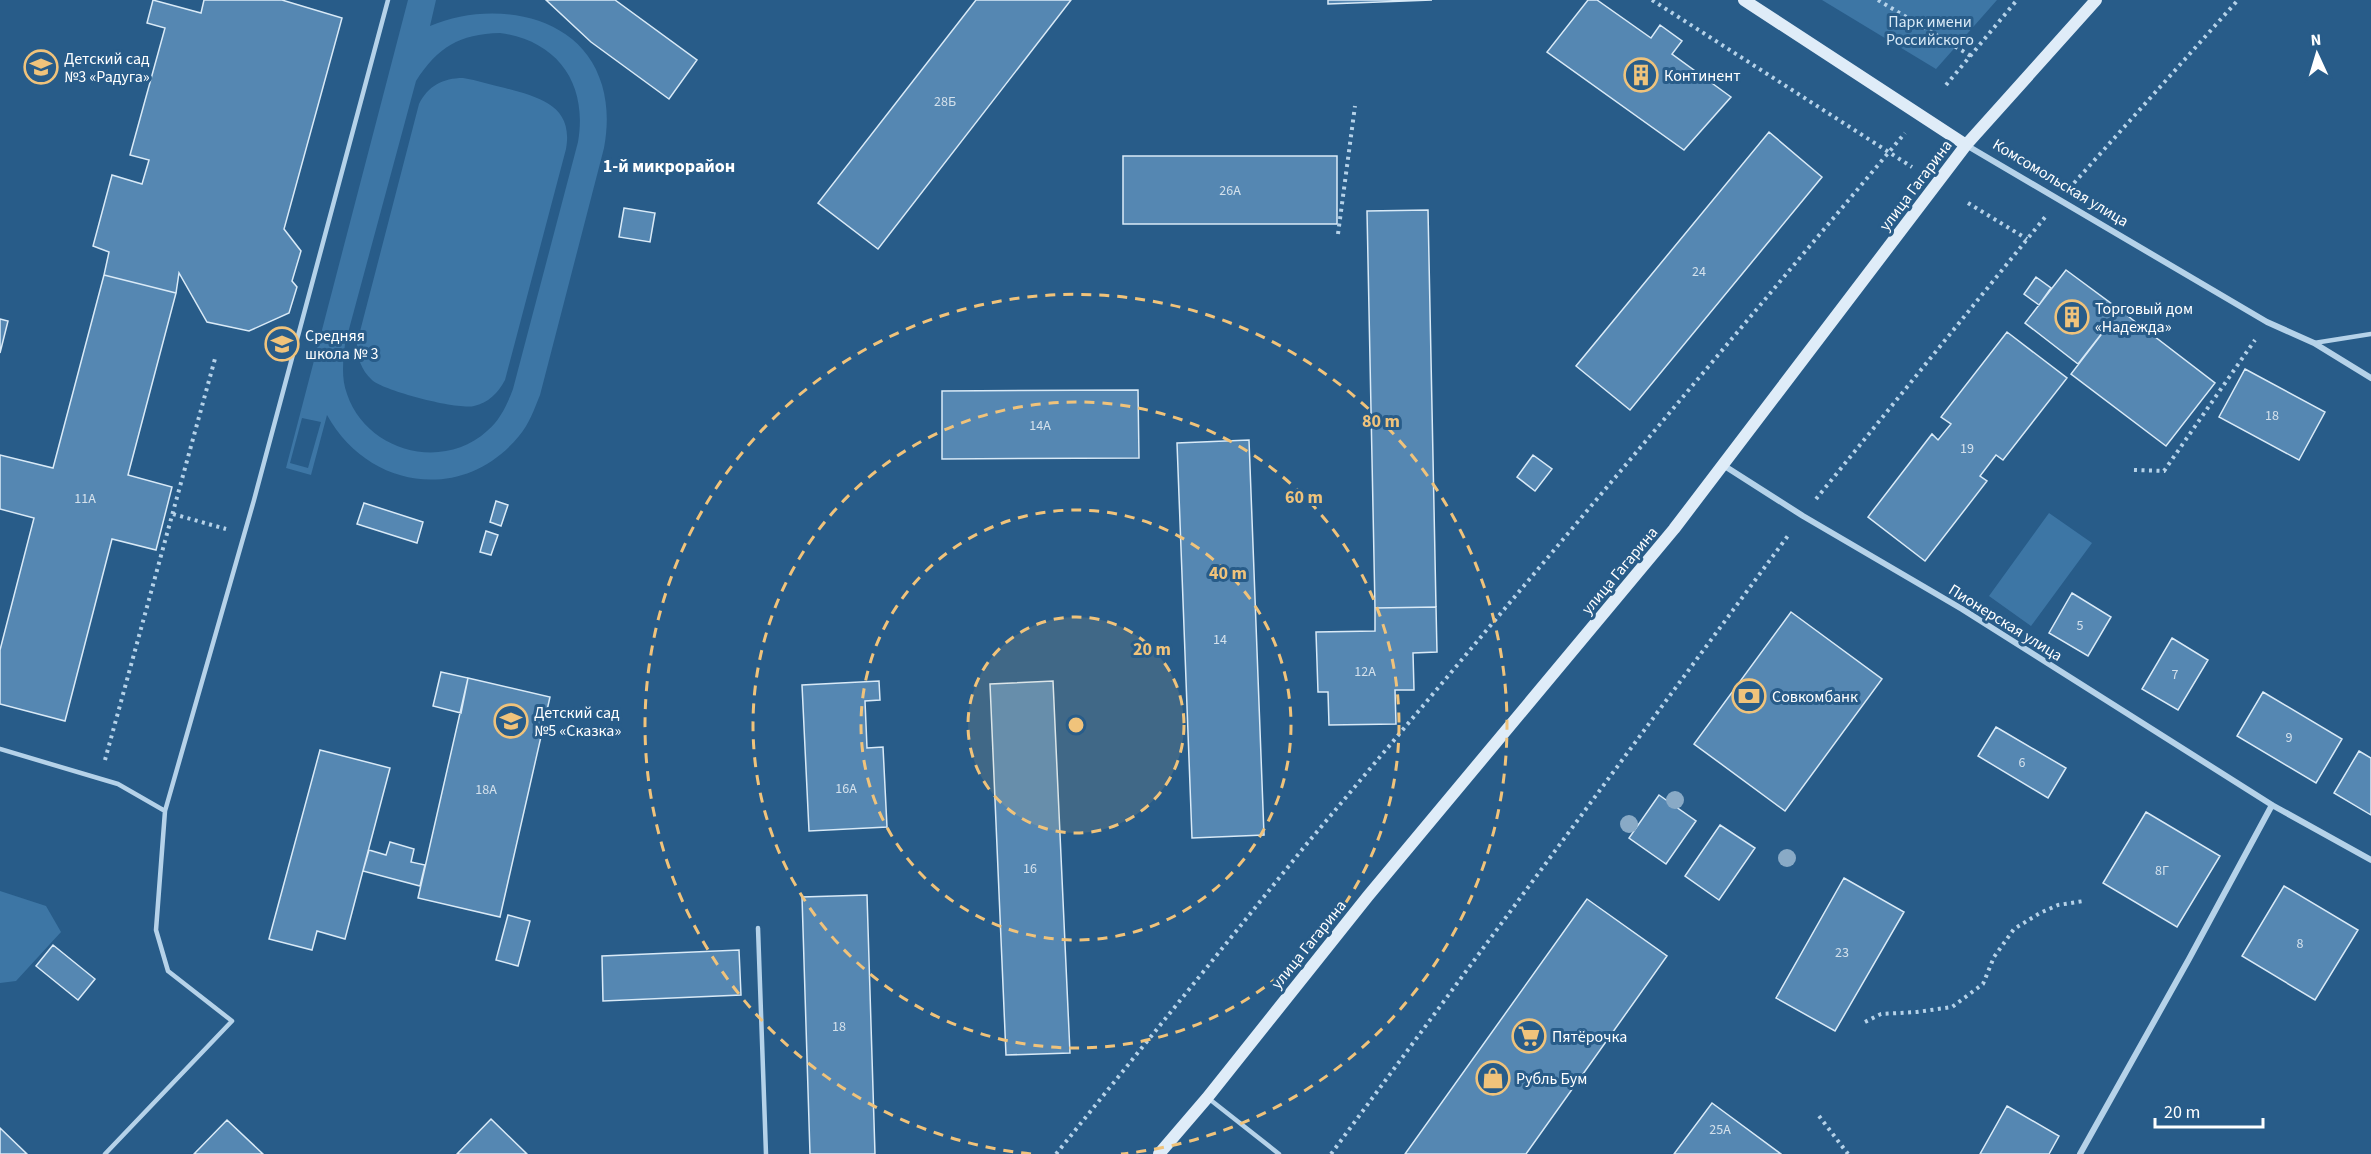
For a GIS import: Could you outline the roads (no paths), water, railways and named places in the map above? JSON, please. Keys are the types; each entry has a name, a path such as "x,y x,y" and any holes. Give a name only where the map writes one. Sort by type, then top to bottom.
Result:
{"main road":[{"name":"Комсомольская улица","path":"1744,0 1966,145"},
{"name":"улица Гагарина","path":"1159,1154 1207,1098 1368,896 1674,529 1966,145 2096,0"}],"street":[{"name":"Комсомольская улица","path":"1966,145 2267,322 2314,344 2371,378"},
{"name":"Пионерская улица","path":"1723,465 1803,516 1962,609 2272,805 2371,860"},
{"path":"2080,1154 2272,805"}],"lane":[{"path":"105,1154 232,1021 168,971 156,930 165,811 244,534 388,0"},
{"path":"2314,344 2371,334"},
{"path":"0,749 118,784 165,811"},
{"path":"758,928 766,1154"},
{"path":"1207,1098 1279,1154"}],"place":[{"name":"Детский сад №3 «Радуга»","path":"41,67"},
{"name":"Континент","path":"1641,75"},
{"name":"Торговый дом «Надежда»","path":"2072,317"},
{"name":"Средняя школа № 3","path":"282,344"},
{"name":"Совкомбанк","path":"1749,696"},
{"name":"Детский сад №5 «Сказка»","path":"511,721"},
{"name":"Пятёрочка","path":"1529,1036"},
{"name":"Рубль Бум","path":"1493,1078"}],"district":[{"name":"1-й микрорайон","path":"669,166"}],"park label":[{"name":"Парк имени Российского","path":"1930,30"}]}
